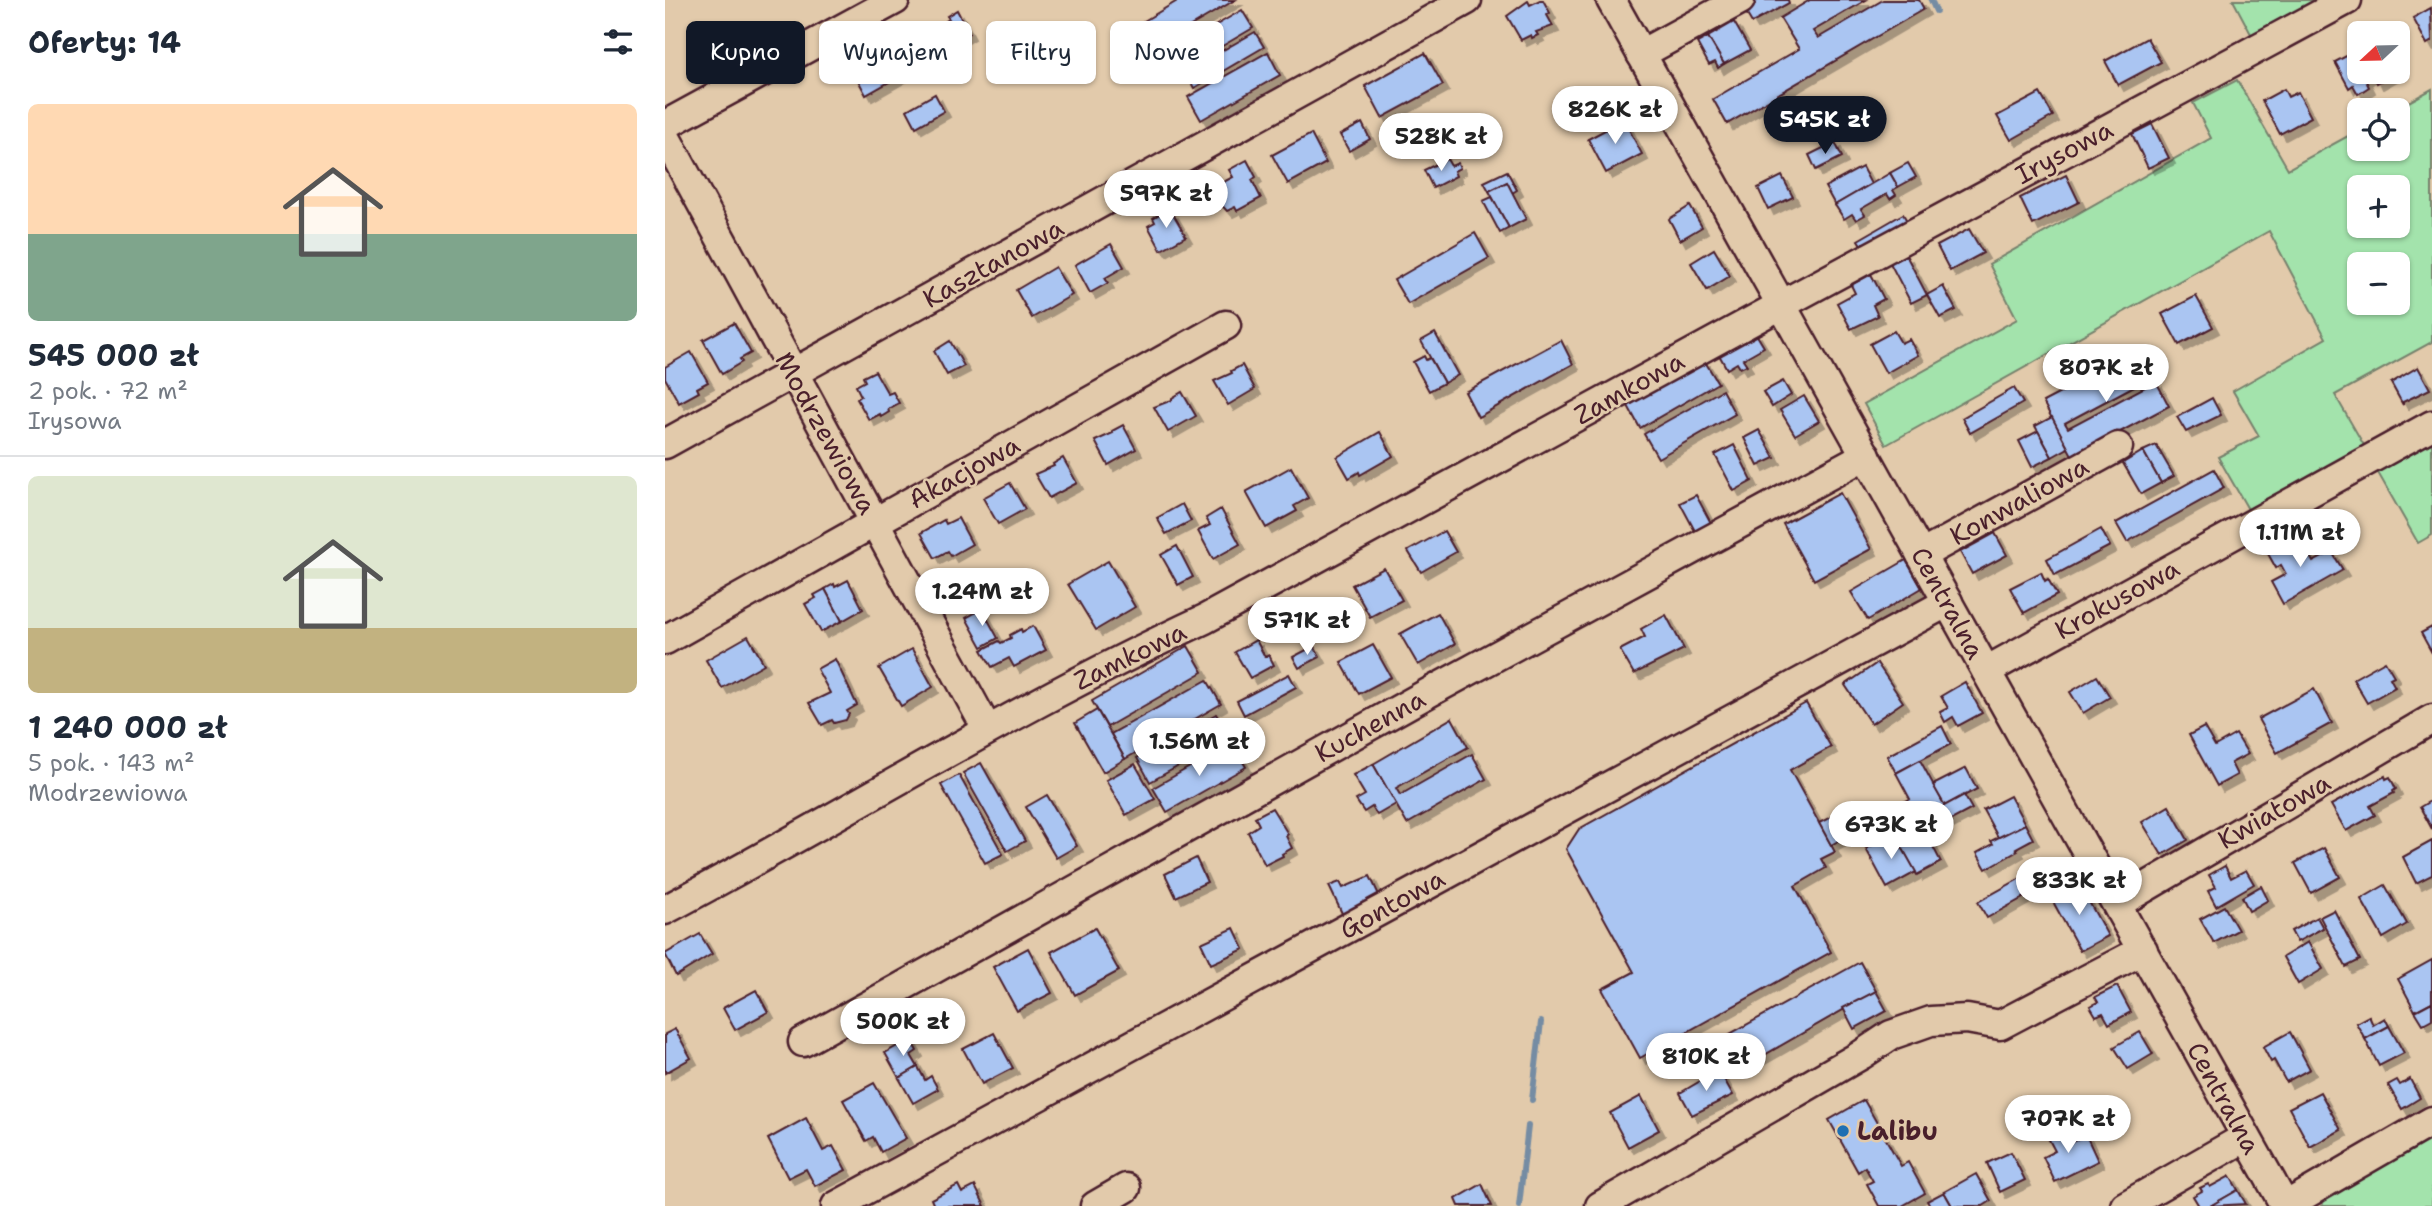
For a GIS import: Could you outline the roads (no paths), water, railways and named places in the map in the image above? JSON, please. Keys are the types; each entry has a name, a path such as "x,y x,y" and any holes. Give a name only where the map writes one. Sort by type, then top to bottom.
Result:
{"street":[{"path":"665,125 895,0"},
{"name":"Kasztanowa","path":"665,444 1467,0"},
{"name":"Centralna","path":"1611,0 2285,1206"},
{"path":"1641,54 1740,0"},
{"name":"Irysowa","path":"1781,304 2347,0"},
{"name":"Modrzewiowa","path":"665,136 987,729"},
{"name":"Zamkowa","path":"665,910 987,729 1140,650 1205,620 1781,304"},
{"name":"Akacjowa","path":"665,640 1226,324"},
{"name":"Krokusowa","path":"1986,671 2432,425"},
{"name":"Konwaliowa","path":"1921,555 2117,447"},
{"name":"Kuchenna","path":"803,1042 1417,699 1866,455"},
{"name":"Gontowa","path":"836,1206 1948,602"},
{"name":"Kwiatowa","path":"2116,904 2432,719"},
{"path":"1600,1206 1891,1035 1931,1021 1967,1020 2000,1025 2143,950"},
{"path":"2285,1206 2432,1121"},
{"path":"2125,1206 2246,1137"},
{"path":"1095,1206 1126,1188"}],"waterway":[{"path":"1931,0 1936,11"},
{"path":"1532,1100 1541,1022"},
{"path":"1519,1206 1528,1126"}],"place":[{"name":"Lalibu","path":"1843,1131"}]}
